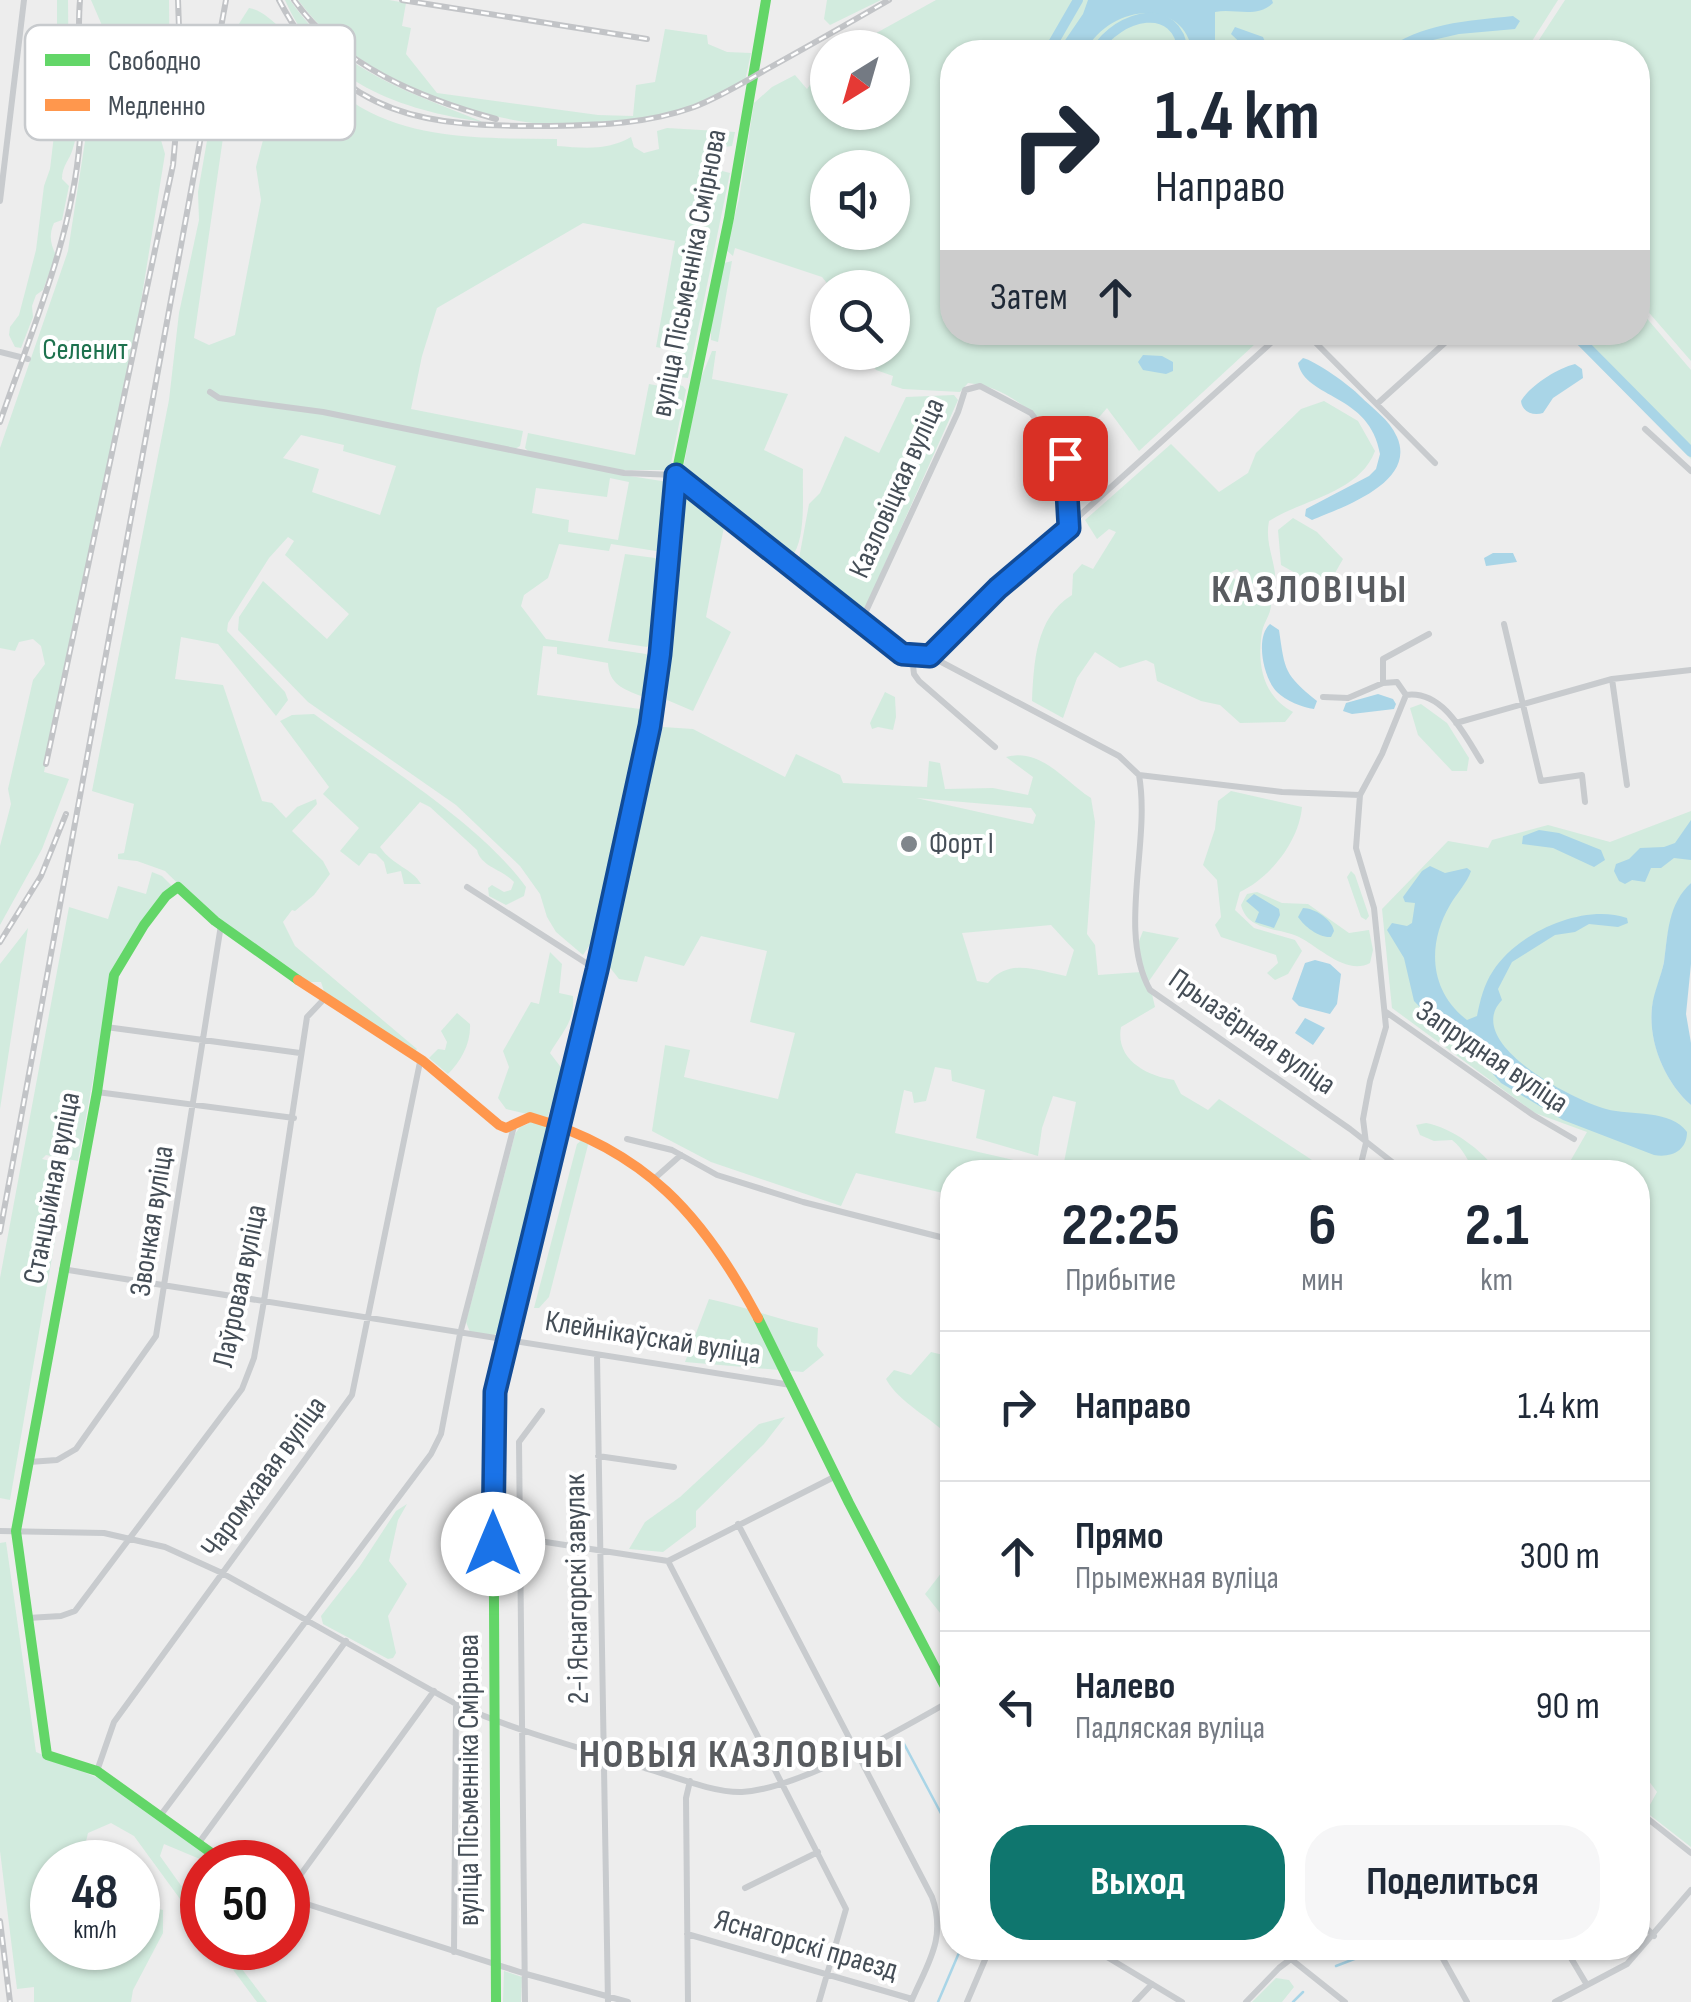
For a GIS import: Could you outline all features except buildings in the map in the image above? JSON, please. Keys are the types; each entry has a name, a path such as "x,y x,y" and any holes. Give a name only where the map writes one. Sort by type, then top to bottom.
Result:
{"street":[{"path":"0,201 24,0"},
{"name":"вуліца Пісьменніка Смірнова","path":"496,2002 493,1406 597,970 654,702 676,475 729,218 766,0"},
{"path":"930,656 998,588 1270,345"},
{"path":"1324,345 1435,463"},
{"path":"1378,403 1443,345"},
{"path":"0,352 28,359"},
{"name":"Казловіцкая вуліца","path":"861,622 969,387 980,386 1031,413 1065,458 1069,528"},
{"path":"210,392 218,398 332,413 624,472 676,475 902,654 930,656 1119,756 1139,774 1282,792 1360,795"},
{"path":"1645,429 1691,471"},
{"path":"1504,624 1540,781 1582,775 1585,802"},
{"path":"1383,683 1383,659 1429,634"},
{"path":"912,657 919,681 996,747"},
{"path":"1456,723 1612,680 1691,670"},
{"path":"1612,680 1626,786"},
{"path":"1323,696 1348,698 1383,683 1397,682 1406,694"},
{"path":"1406,694 1420,693 1440,705 1481,761"},
{"path":"1361,1160 1370,1081 1386,1026 1374,908 1356,848 1360,795 1382,754 1406,694"},
{"name":"Прыазёрная вуліца","path":"1139,774 1143,799 1136,932 1139,971 1150,990 1389,1160"},
{"name":"Станцыйная вуліца","path":"98,1772 47,1755 16,1531 119,965 144,925 178,887 220,925"},
{"path":"467,887 597,970"},
{"path":"220,925 448,1078 499,1126 514,1126 530,1117 558,1124"},
{"name":"Звонкая вуліца","path":"27,1462 57,1460 76,1449 156,1336 220,925"},
{"name":"Лаўровая вуліца","path":"28,1618 61,1616 75,1610 242,1389 254,1358 264,1301 307,1017 326,997"},
{"name":"Запрудная вуліца","path":"1385,1011 1533,1115 1574,1139"},
{"path":"106,1027 300,1053"},
{"name":"Чаромхавая вуліца","path":"98,1772 114,1722 352,1395 420,1062"},
{"path":"97,1092 294,1118"},
{"name":"Клейнікаўскай вуліца","path":"558,1124 595,1138 654,1179 688,1210 710,1238 791,1385 940,1677"},
{"path":"160,1818 431,1454 441,1434 460,1334 514,1126"},
{"path":"627,1139 681,1155 717,1176 940,1237"},
{"path":"654,1179 681,1155"},
{"name":"Клейнікаўскай вуліца","path":"62,1269 791,1385"},
{"name":"2-і Яснагорскі завулак","path":"597,1355 608,1999"},
{"path":"525,2002 519,1442 542,1412"},
{"path":"598,1456 674,1467"},
{"path":"493,1544 520,1538 668,1561 836,1476"},
{"path":"738,1524 940,1919 937,1942 911,2000"},
{"path":"0,1531 64,1530 130,1538 165,1547 222,1573 456,1704 494,1721 690,1782 740,1792 783,1784 940,1706"},
{"path":"668,1561 846,1909 819,2002"},
{"path":"201,1840 346,1641"},
{"path":"310,1864 434,1691"},
{"path":"454,1952 456,1704"},
{"path":"98,1772 190,1840"},
{"path":"688,2002 686,1798 690,1782"},
{"path":"1650,1821 1691,1853"},
{"path":"745,1888 818,1852"},
{"path":"1650,1940 1691,1890"},
{"path":"310,1903 454,1952 628,2002"},
{"path":"1650,1932 1654,1936"},
{"name":"Яснагорскі праезд","path":"687,1934 911,2000"},
{"path":"967,2002 985,1960"},
{"path":"1112,1960 1182,2002"},
{"path":"1246,2002 1290,1960"},
{"path":"1294,1960 1345,2002"},
{"path":"1444,1960 1467,2002"},
{"path":"1572,1960 1588,1985"},
{"path":"1555,2002 1631,1960"},
{"path":"1135,2002 1152,1984"}],"green space":[{"path":"57,0 68,0 68,25 57,25"},
{"path":"91,0 169,0 169,25 102,25"},
{"path":"285,0 290,0 310,25 298,25"},
{"path":"298,0 406,3 402,26 411,28 406,54 437,93 598,115 633,116 636,85 655,82 665,29 707,35 708,44 727,52 751,53 745,81 679,110 637,122 546,125 451,104 406,85 355,55 355,25 321,25"},
{"path":"827,0 881,0 830,25 824,19"},
{"path":"936,0 1558,0 1533,40 940,40 940,345 1254,345 1139,451 1107,408 1069,452 1025,407 999,391 968,383 960,392 891,385 893,376 876,370 910,370 910,270 810,273 735,248 733,256 726,250 739,199 754,103 772,87 795,75 807,89 810,85 810,130 910,130 910,30 882,30"},
{"path":"1565,0 1691,0 1691,361 1650,314 1650,40 1539,40"},
{"path":"249,8 277,25 238,25"},
{"path":"355,63 401,88 483,122 423,110 355,80"},
{"path":"355,103 384,119 432,132 557,139 557,146 586,148 613,145 631,137 634,147 644,153 659,149 657,131 667,128 735,132 732,146 702,158 707,167 730,173 688,378 665,375 670,350 656,347 675,241 583,223 437,308 411,409 523,431 520,446 515,449 529,452 525,448 528,433 635,455 649,384 665,387 667,383 686,390 667,470 625,470 617,474 668,482 663,549 611,544 609,551 559,544 548,578 524,595 521,606 546,639 646,654 654,662 652,688 641,696 614,681 608,663 557,654 557,647 543,646 537,695 640,709 645,717 593,940 583,955 556,932 540,894 520,866 456,805 308,702 238,630 239,617 263,581 327,639 349,614 285,555 294,541 288,537 269,558 228,623 227,631 285,692 288,700 276,716 218,644 181,637 175,679 223,685 262,801 272,803 286,818 297,807 316,799 317,804 292,831 323,861 330,874 314,895 292,910 283,922 295,946 417,1049 413,1054 324,991 321,982 309,982 201,906 165,871 118,859 118,854 124,853 134,804 92,791 169,400 179,313 199,220 198,192 207,140 223,140 194,338 209,345 235,335 261,200 256,167 263,140 355,140","holes":["301,435 344,445 343,451 396,466 380,515 312,492 319,469 283,458","610,478 629,482 618,540 568,532 569,520 532,513 536,488 607,497"]},
{"path":"53,140 75,140 62,174 69,186 62,220 54,223 51,231 56,255 43,290 36,295 33,317 21,348 15,347 10,327 19,315 36,250 44,186"},
{"name":"Селенит","path":"85,140 161,140 165,154 130,369 44,772 69,779 42,849 0,925 0,846 11,804 8,789 33,680 45,664 41,646 33,639 19,642 15,651 0,648 0,448 68,251"},
{"path":"732,261 718,342 711,340 711,323 724,263"},
{"path":"1650,322 1691,370 1691,459 1579,345 1650,345"},
{"path":"712,351 716,351 712,379 788,394 764,450 803,469 802,528 791,558 683,470 699,383"},
{"path":"954,395 958,400 864,611 798,564 809,504 820,493 845,436 879,453 906,397"},
{"path":"1324,401 1358,421 1375,451 1357,477 1344,486 1269,521 1275,588 1271,591 1251,583 1237,569 1227,574 1271,601 1262,632 1261,667 1274,697 1293,712 1285,722 1240,723 1220,705 1201,701 1157,681 1154,664 1146,660 1120,668 1095,652 1077,678 1063,718 1032,701 1039,642 1050,616 1072,595 1073,574 1082,564 1093,569 1116,532 1109,529 1097,539 1085,520 1171,444 1219,492 1248,473 1256,453 1301,409"},
{"path":"681,494 692,495 725,522 706,617 731,632 693,711 667,700"},
{"path":"1293,518 1317,532 1343,559 1331,580 1306,579 1281,565 1278,530"},
{"path":"625,554 655,558 662,564 655,639 647,647 608,641"},
{"path":"885,692 895,697 893,730 872,729 870,723"},
{"path":"1421,704 1447,723 1469,758 1467,771 1452,771 1418,735 1410,708"},
{"path":"314,714 427,794 483,840 526,887 524,896 506,905 489,896 488,888 492,885 504,892 511,890 514,882 483,860 477,850 420,802 380,847 421,884 404,884 401,871 387,874 384,862 376,854 369,853 359,866 340,851 359,828 323,794 329,787 280,721 292,715"},
{"path":"663,727 693,729 785,777 796,754 840,775 843,783 927,787 929,761 940,763 945,789 993,788 1028,795 1033,777 1006,757 1030,757 1052,767 1091,798 1095,822 1087,934 1095,945 1098,975 1141,972 1139,941 1143,931 1179,938 1149,981 1155,1007 1121,1027 1120,1038 1128,1057 1153,1075 1174,1080 1181,1094 1208,1110 1219,1099 1312,1160 1064,1160 1076,1102 1053,1096 1038,1156 976,1138 985,1090 952,1081 951,1070 935,1067 926,1101 914,1103 912,1092 904,1090 895,1133 1014,1160 940,1160 940,1192 856,1173 841,1206 711,1162 652,1131 665,1045 690,1050 684,1077 778,1099 795,1033 750,1022 767,951 701,936 684,966 645,956 637,982 619,979 608,965 626,860","holes":["916,798 1031,808 1036,815 1033,824","1051,925 1074,950 1066,976 1015,968 988,983 977,981 962,933"]},
{"path":"1231,791 1302,807 1295,833 1282,857 1240,892 1235,910 1254,928 1295,940 1302,951 1288,974 1275,980 1267,973 1278,963 1276,955 1221,937 1215,925 1221,917 1217,880 1203,865 1215,829 1218,801"},
{"path":"1691,811 1691,883 1671,920 1651,1020 1660,1060 1673,1085 1691,1105 1691,1847 1650,1815 1650,1805 1657,1792 1650,1783 1650,1160 1571,1160 1587,1132 1535,1113 1392,1008 1382,909 1448,841 1488,848 1492,840 1548,825 1610,842"},
{"path":"1351,871 1369,916 1366,920 1361,917 1347,877"},
{"path":"152,872 173,887 113,970 78,1161 46,1155 42,1159 68,1165 10,1500 0,1498 0,1278 69,907 108,919 118,886 146,894"},
{"path":"1257,892 1282,903 1308,904 1349,933 1369,930 1373,950 1370,963 1343,963 1299,937 1250,920 1241,905 1247,894"},
{"path":"28,928 0,1109 0,964"},
{"path":"550,952 562,964 559,993 573,996 570,1020 550,1053 563,1070 545,1125 549,1132 503,1331 494,1335 470,1332 466,1322 515,1134 528,1124 527,1114 506,1109 498,1098 509,1067 503,1051 531,1002 539,1004"},
{"path":"457,1013 470,1024 469,1038 448,1074 429,1058 438,1049 445,1050 447,1042 441,1031"},
{"path":"1426,1123 1446,1129 1487,1160 1468,1160 1452,1140 1434,1141 1420,1135 1416,1125"},
{"path":"583,1139 589,1141 549,1297 534,1308 577,1144"},
{"path":"709,1299 818,1328 817,1346 824,1355 803,1372 685,1362"},
{"path":"931,1352 940,1354 940,1428 899,1396 886,1379 894,1370 911,1375"},
{"path":"785,1417 764,1444 696,1511 696,1527 663,1552 629,1549 645,1522 680,1497 759,1424"},
{"path":"407,1504 398,1520 389,1561 407,1584 388,1616 396,1653 388,1659 323,1624 321,1616 396,1511"},
{"path":"6,1542 36,1752 105,1781 187,1840 180,1840 180,1851 164,1844 160,1856 160,1840 137,1840 111,1823 88,1833 86,1840 30,1840 30,1970 144,1970 131,2002 34,2002 34,1987 17,1989 0,1851 0,1543"},
{"path":"940,1575 940,1613 925,1594"},
{"path":"160,1856 180,1884 180,1899 160,1872"},
{"path":"160,1909 163,1910 160,1939"},
{"path":"233,1970 243,1970 267,2002 257,2002"},
{"path":"504,1971 522,1977 521,2002 503,2002"},
{"path":"1276,1978 1289,1980 1294,1987 1282,2002 1252,2002"}],"water":[{"path":"1088,0 1273,3 1260,11 1215,12 1215,40 1188,40 1177,23 1146,13 1112,23 1093,40 1065,40"},
{"path":"1513,16 1520,21 1515,29 1402,40 1428,29"},
{"path":"1235,27 1264,40 1237,40 1231,34"},
{"path":"1143,355 1162,356 1173,362 1173,371 1166,374 1143,370 1138,362"},
{"path":"1303,358 1341,380 1380,415 1397,437 1400,453 1397,467 1374,491 1312,520 1305,516 1306,509 1369,476 1376,469 1380,454 1364,419 1303,375 1298,363"},
{"path":"1575,364 1582,369 1583,378 1553,398 1543,413 1523,408 1521,401 1537,384"},
{"path":"1493,553 1513,553 1517,562 1486,566 1484,558"},
{"path":"1270,624 1279,630 1288,671 1317,701 1314,709 1289,701 1272,686 1262,648"},
{"path":"1378,694 1393,699 1394,709 1352,714 1343,711 1346,703"},
{"path":"1691,820 1691,860 1674,858 1661,868 1651,868 1645,882 1619,881 1614,871 1616,864 1629,859 1640,848 1675,843"},
{"path":"1539,830 1559,833 1601,850 1605,860 1594,867 1553,848 1522,844 1523,836"},
{"path":"1430,866 1445,873 1467,868 1471,871 1443,920 1435,951 1445,995 1467,1020 1477,1016 1493,971 1504,957 1534,934 1572,918 1610,914 1627,918 1628,923 1618,927 1589,924 1575,932 1555,935 1512,962 1498,989 1502,1000 1493,1017 1497,1034 1527,1068 1591,1104 1671,1120 1687,1132 1681,1148 1672,1154 1654,1155 1563,1120 1501,1083 1476,1055 1454,1042 1414,1001 1404,958 1387,930 1392,923 1412,923 1415,903 1405,902 1403,897"},
{"path":"1691,883 1691,964 1686,1014 1691,1043 1691,1105 1666,1073 1651,1020 1670,919"},
{"path":"1254,894 1279,909 1274,928 1255,922 1259,912 1246,901"},
{"path":"1303,908 1326,918 1333,927 1331,937 1317,934 1304,924 1298,917"},
{"path":"1315,960 1330,964 1341,974 1337,1004 1330,1014 1299,1006 1292,999 1305,963"},
{"path":"1305,1018 1325,1028 1313,1045 1295,1033"}],"waterway":[{"path":"1055,40 1078,0"},
{"path":"1104,40 1118,28 1146,18 1171,25 1180,40"},
{"path":"1585,345 1691,452"},
{"path":"902,1740 940,1811"},
{"path":"938,2002 956,1960"},
{"path":"1336,1966 1352,1960"},
{"path":"1293,2002 1303,1992"}],"railway":[{"path":"79,25 80,0"},
{"path":"178,0 179,25"},
{"path":"221,25 226,0"},
{"path":"279,0 295,25"},
{"path":"294,0 315,25"},
{"path":"402,0 647,39"},
{"path":"355,89 392,108 465,124 551,126 641,120 694,107 732,89 889,0"},
{"path":"355,58 411,90 496,119"},
{"path":"0,422 60,248 76,176 79,140"},
{"path":"46,764 175,140"},
{"path":"0,1232 200,140"},
{"path":"0,942 41,876 66,814"},
{"path":"0,1921 10,2002"}],"traffic: fast":[{"path":"646,745 676,475 729,218 766,0"},
{"path":"193,1840 97,1771 47,1755 16,1531 97,1092 114,975 144,925 178,887 215,921 298,980"},
{"path":"758,1318 940,1677"},
{"path":"496,2002 493,1406 508,1345"}],"traffic: slow":[{"path":"508,1345 646,745"},
{"path":"298,980 423,1061 499,1125 506,1128 530,1117 571,1131 638,1168 692,1218 758,1318"}],"place":[{"name":"Форт I","path":"909,844"}],"district":[{"name":"КАЗЛОВІЧЫ","path":"1310,590"},
{"name":"НОВЫЯ КАЗЛОВІЧЫ","path":"742,1755"}],"route":[{"path":"493,1544 495,1392 597,970 650,726 676,475 902,654 922,657 930,656 998,588 1069,528 1065,458"}]}
